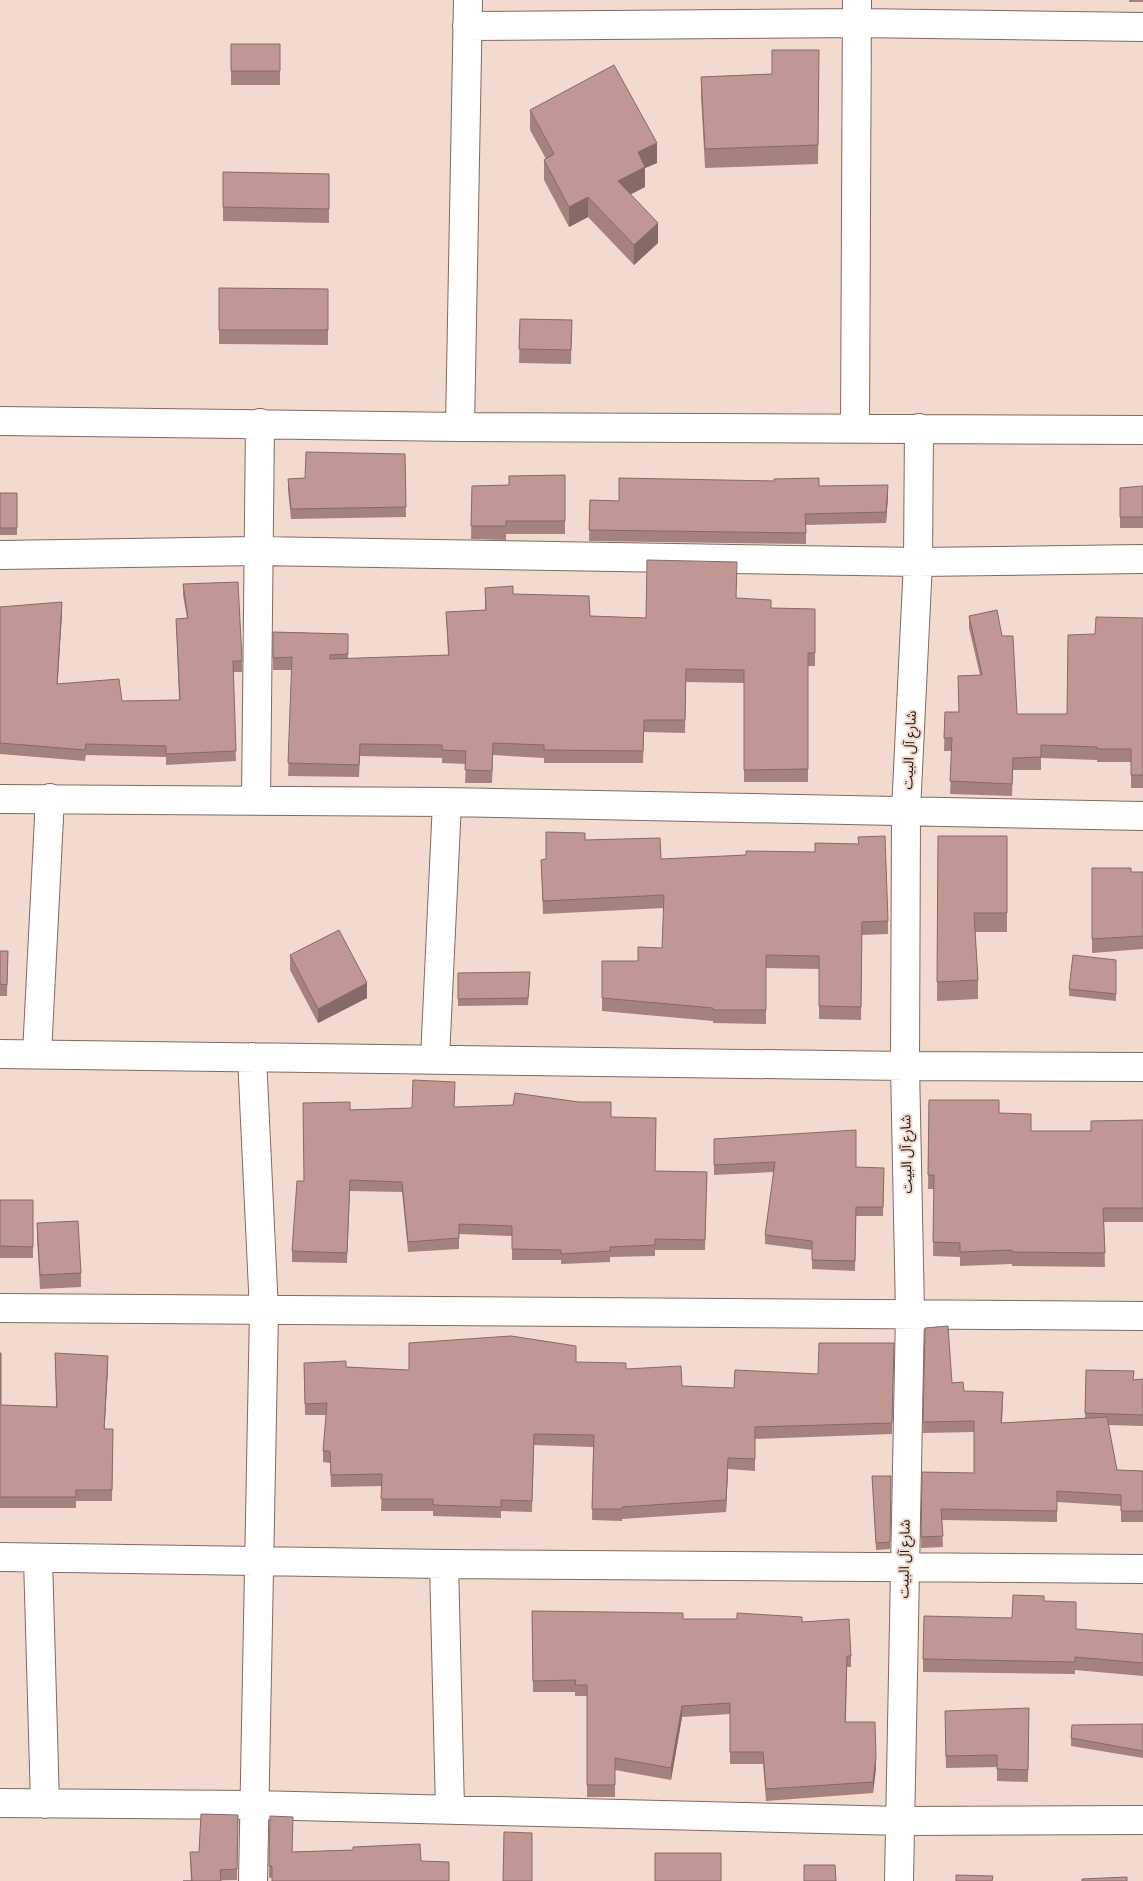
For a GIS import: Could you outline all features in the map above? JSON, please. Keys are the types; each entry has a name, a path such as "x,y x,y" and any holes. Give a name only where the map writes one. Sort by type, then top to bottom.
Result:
{"street":[{"path":"855,428 857,11"},
{"path":"460,427 468,13 857,11 1143,27"},
{"path":"0,421 460,427 1143,430"},
{"path":"256,800 260,423"},
{"name":"شارع آل البيت","path":"899,1881 910,1313 905,1066 906,811 918,562 919,428"},
{"path":"0,555 258,551 918,562 1143,559"},
{"path":"37,1054 50,798"},
{"path":"0,799 447,802 1143,816"},
{"path":"435,1059 447,802"},
{"path":"0,1054 905,1066 1143,1067"},
{"path":"252,1057 264,1311 253,1881"},
{"path":"0,1308 1143,1316"},
{"path":"0,1558 444,1564 1143,1569"},
{"path":"38,1558 45,1804"},
{"path":"444,1564 450,1810"},
{"path":"0,1803 254,1805 900,1821 1143,1820"}],"building":[{"path":"231,44 280,44 280,71 231,71"},
{"path":"772,50 819,50 818,145 705,149 701,77 772,74"},
{"path":"614,65 657,143 638,152 645,167 618,181 658,223 634,245 588,197 569,207 544,160 554,154 530,110"},
{"path":"223,172 329,174 329,209 223,207"},
{"path":"219,288 328,289 328,330 219,330"},
{"path":"520,319 572,320 571,350 519,349"},
{"path":"306,452 405,454 406,507 291,509 288,479 305,478"},
{"path":"565,475 565,521 506,521 506,526 471,526 472,486 509,485 509,476"},
{"path":"619,478 774,481 774,479 819,478 819,486 888,485 886,512 805,514 806,533 589,530 590,500 619,501"},
{"path":"1143,486 1143,517 1120,517 1120,488"},
{"path":"0,493 17,493 17,528 0,528"},
{"path":"647,560 737,562 736,598 771,600 771,608 815,609 815,653 808,653 808,769 744,770 744,670 686,669 685,720 644,720 643,751 544,750 544,745 493,743 492,771 465,770 466,751 442,750 442,745 360,744 359,765 288,763 292,657 273,658 273,632 348,634 348,654 330,655 330,659 449,655 446,612 486,610 485,588 513,586 513,594 589,596 590,616 646,618"},
{"path":"238,582 242,661 233,661 236,751 166,754 166,746 86,744 85,750 0,743 0,607 62,602 57,684 119,679 122,701 180,700 176,619 188,618 183,584"},
{"path":"997,610 1002,636 1013,636 1017,714 1067,714 1068,635 1095,634 1096,617 1143,618 1143,775 1131,775 1131,749 1097,749 1097,747 1041,745 1041,757 1013,758 1012,784 950,781 952,738 944,738 945,712 959,712 958,676 982,675 969,616"},
{"path":"546,832 585,833 585,840 660,838 661,859 746,855 746,851 815,852 815,843 859,844 858,837 885,836 888,921 862,922 861,1007 819,1006 819,956 766,955 766,1010 713,1010 713,1008 602,998 602,961 638,961 638,947 662,948 664,895 543,901 541,860 546,859"},
{"path":"938,836 1007,836 1007,913 974,913 978,980 937,982"},
{"path":"1092,868 1131,868 1131,872 1143,872 1143,936 1092,939"},
{"path":"339,930 367,983 318,1009 290,955"},
{"path":"0,951 8,951 7,985 0,984"},
{"path":"1073,955 1116,960 1116,994 1069,989"},
{"path":"530,972 528,998 458,999 458,973"},
{"path":"413,1080 455,1082 454,1107 513,1105 515,1093 579,1102 611,1102 611,1117 656,1118 655,1171 707,1172 705,1240 655,1239 655,1245 610,1247 610,1251 561,1254 561,1250 512,1249 512,1226 459,1224 459,1238 408,1242 402,1182 350,1180 347,1253 292,1251 297,1181 304,1181 303,1103 350,1102 350,1110 412,1108"},
{"path":"929,1100 999,1100 999,1113 1031,1114 1031,1131 1091,1131 1091,1121 1143,1120 1143,1208 1103,1208 1105,1253 1012,1252 1012,1250 960,1252 960,1243 933,1242 934,1175 928,1175"},
{"path":"856,1130 856,1167 884,1168 883,1207 856,1207 855,1261 812,1260 812,1241 765,1235 775,1162 714,1165 714,1139"},
{"path":"0,1200 33,1200 33,1247 0,1246"},
{"path":"78,1221 81,1273 40,1275 37,1223"},
{"path":"948,1326 952,1383 963,1382 964,1391 1003,1392 1001,1423 1107,1417 1117,1470 1143,1471 1143,1511 1121,1511 1121,1495 1057,1491 1057,1511 941,1509 943,1536 921,1537 922,1472 974,1473 974,1421 923,1422 925,1328"},
{"path":"511,1336 576,1346 576,1362 626,1363 626,1369 681,1366 682,1386 734,1388 735,1370 818,1374 819,1343 894,1343 892,1423 755,1427 755,1459 728,1458 726,1500 622,1507 622,1509 592,1509 594,1435 534,1434 532,1501 501,1500 501,1507 433,1505 433,1499 381,1499 382,1474 331,1475 330,1451 323,1451 327,1403 305,1404 304,1363 346,1361 346,1367 409,1370 409,1343"},
{"path":"0,1353 1,1405 57,1407 55,1353 108,1356 104,1429 113,1429 112,1490 76,1490 76,1497 0,1497"},
{"path":"1086,1370 1134,1371 1133,1380 1143,1379 1143,1415 1085,1413"},
{"path":"872,1476 891,1476 890,1542 876,1543"},
{"path":"1013,1595 1044,1596 1044,1601 1076,1602 1076,1629 1143,1634 1143,1663 1075,1657 1075,1662 923,1659 924,1616 1012,1618"},
{"path":"532,1611 683,1613 683,1619 737,1619 737,1613 802,1617 802,1622 849,1619 851,1656 847,1656 845,1722 875,1722 876,1757 873,1782 766,1789 763,1752 730,1752 730,1703 682,1706 671,1768 615,1758 615,1785 587,1785 587,1685 575,1685 576,1680 533,1681"},
{"path":"1029,1708 1028,1770 997,1769 997,1755 946,1756 945,1711"},
{"path":"1143,1724 1143,1751 1071,1738 1072,1725"},
{"path":"201,1814 238,1815 237,1869 220,1870 221,1881 192,1881 190,1852 199,1852"},
{"path":"270,1816 293,1817 292,1852 353,1850 353,1847 420,1844 421,1861 449,1862 449,1881 272,1881 272,1866 269,1866"},
{"path":"504,1832 532,1833 532,1881 503,1881"},
{"path":"655,1853 721,1853 721,1881 655,1881"},
{"path":"804,1865 835,1865 836,1881 804,1881"},
{"path":"956,1875 993,1876 992,1881 956,1881"},
{"path":"1127,1877 1127,1881 1082,1881 1082,1879"}]}
